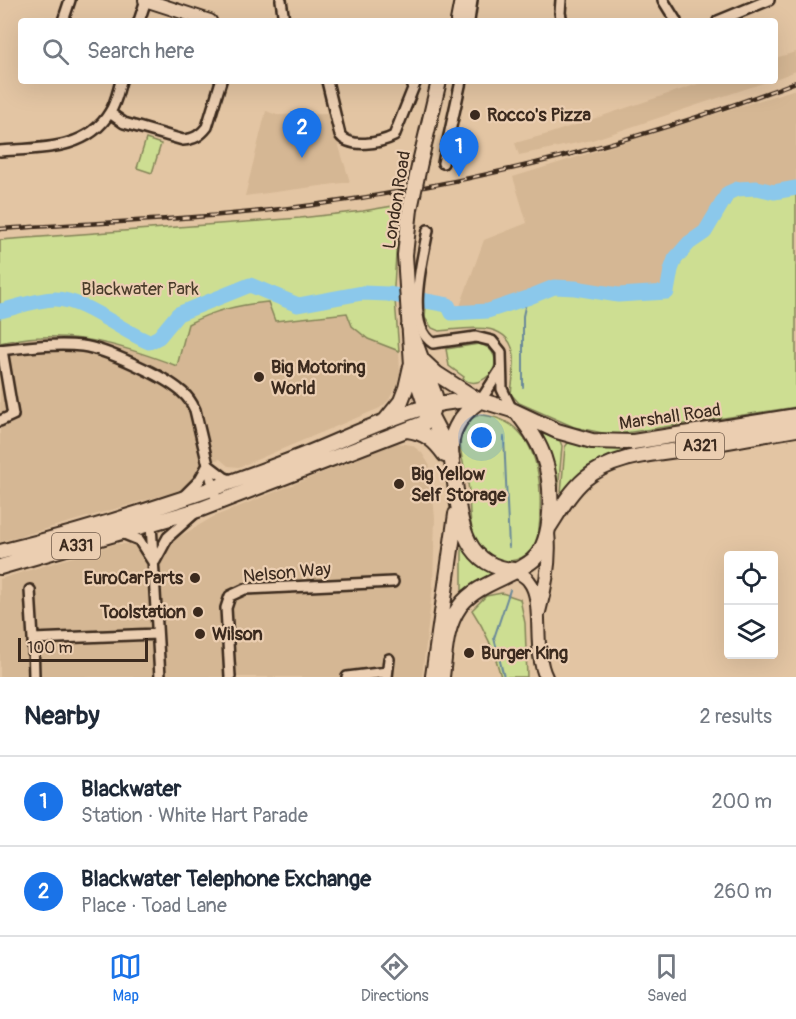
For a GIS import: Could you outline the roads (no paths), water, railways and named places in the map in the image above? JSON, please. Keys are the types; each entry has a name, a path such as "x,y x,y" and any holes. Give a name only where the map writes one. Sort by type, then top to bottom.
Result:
{"main road":[{"path":"450,18 453,0"},
{"path":"459,18 462,0"},
{"name":"London Road","path":"438,84 410,209 405,255 412,286 407,312 414,324 416,362 430,409 452,462"},
{"path":"383,422 401,401 416,362 478,400 514,412 536,440 545,462 549,486 549,530 536,557 528,564 474,593 458,608 448,633 442,677"},
{"path":"478,400 457,425 452,439 457,509 461,527 476,552 495,565 514,570"},
{"name":"A331","path":"0,552 126,517 214,488 323,448 383,422 430,409 478,400"},
{"path":"407,430 424,423 430,409"},
{"name":"Marshall Road","path":"514,412 574,437 617,443 796,416"},
{"name":"Marshall Road","path":"549,530 566,501 579,485 592,474 609,465 647,455 796,429"},
{"path":"407,430 422,433 430,438 452,462"},
{"name":"A331","path":"0,567 201,509 393,433 407,430"},
{"path":"149,509 151,524"},
{"path":"432,677 457,509"}],"street":[{"path":"64,18 70,0"},
{"path":"140,18 145,0 201,18"},
{"path":"281,0 284,18"},
{"path":"470,18 472,0"},
{"path":"561,0 561,18"},
{"path":"663,0 674,18"},
{"path":"725,18 769,0"},
{"path":"0,151 68,145 87,134 110,113 120,84"},
{"path":"110,113 124,123 133,126 183,140 193,139 202,134 207,127 220,84"},
{"path":"328,84 340,135 343,140 354,144 385,141 394,136 415,84"},
{"path":"443,163 460,84"},
{"path":"428,230 412,286 414,324 433,343 476,338 492,342 501,352 503,393 514,412"},
{"path":"0,421 13,415 1,350 47,345 97,349 171,384 191,401 199,423 217,502"},
{"path":"478,400 501,369"},
{"path":"208,465 225,478 234,481"},
{"path":"179,499 195,486 208,465"},
{"path":"154,564 168,537 201,509"},
{"path":"151,524 160,677"},
{"path":"538,616 548,564 549,530"},
{"path":"122,533 139,540 154,564"},
{"path":"514,570 528,579 531,584 538,616 539,657 546,677"},
{"name":"Nelson Way","path":"230,677 226,608 230,596 245,589 393,582"},
{"path":"30,590 34,677"},
{"path":"33,639 157,634"},
{"path":"347,677 387,674 389,659"}],"waterway":[{"path":"0,311 42,300 66,300 90,310 149,342 159,337 178,314 250,285 298,305 362,293 388,294 448,305 452,313 488,311 554,287 618,295 667,292 675,259 689,243 705,232 728,193 737,189 757,188 774,192 796,188"},
{"path":"523,387 523,316 527,298"},
{"path":"504,437 509,547"},
{"path":"504,677 494,638 510,590"}],"railway":[{"path":"0,229 274,210 436,185 618,141 796,82"}],"place":[{"name":"Rocco's Pizza","path":"475,115"},
{"name":"Blackwater Telephone Exchange","path":"302,158"},
{"name":"Blackwater","path":"459,177"},
{"name":"Big Motoring World","path":"259,377"},
{"name":"Big Yellow Self Storage","path":"399,484"},
{"name":"EuroCarParts","path":"195,578"},
{"name":"Toolstation","path":"198,612"},
{"name":"Wilson","path":"200,634"},
{"name":"Burger King","path":"469,653"}],"park label":[{"name":"Blackwater Park","path":"140,289"}]}
